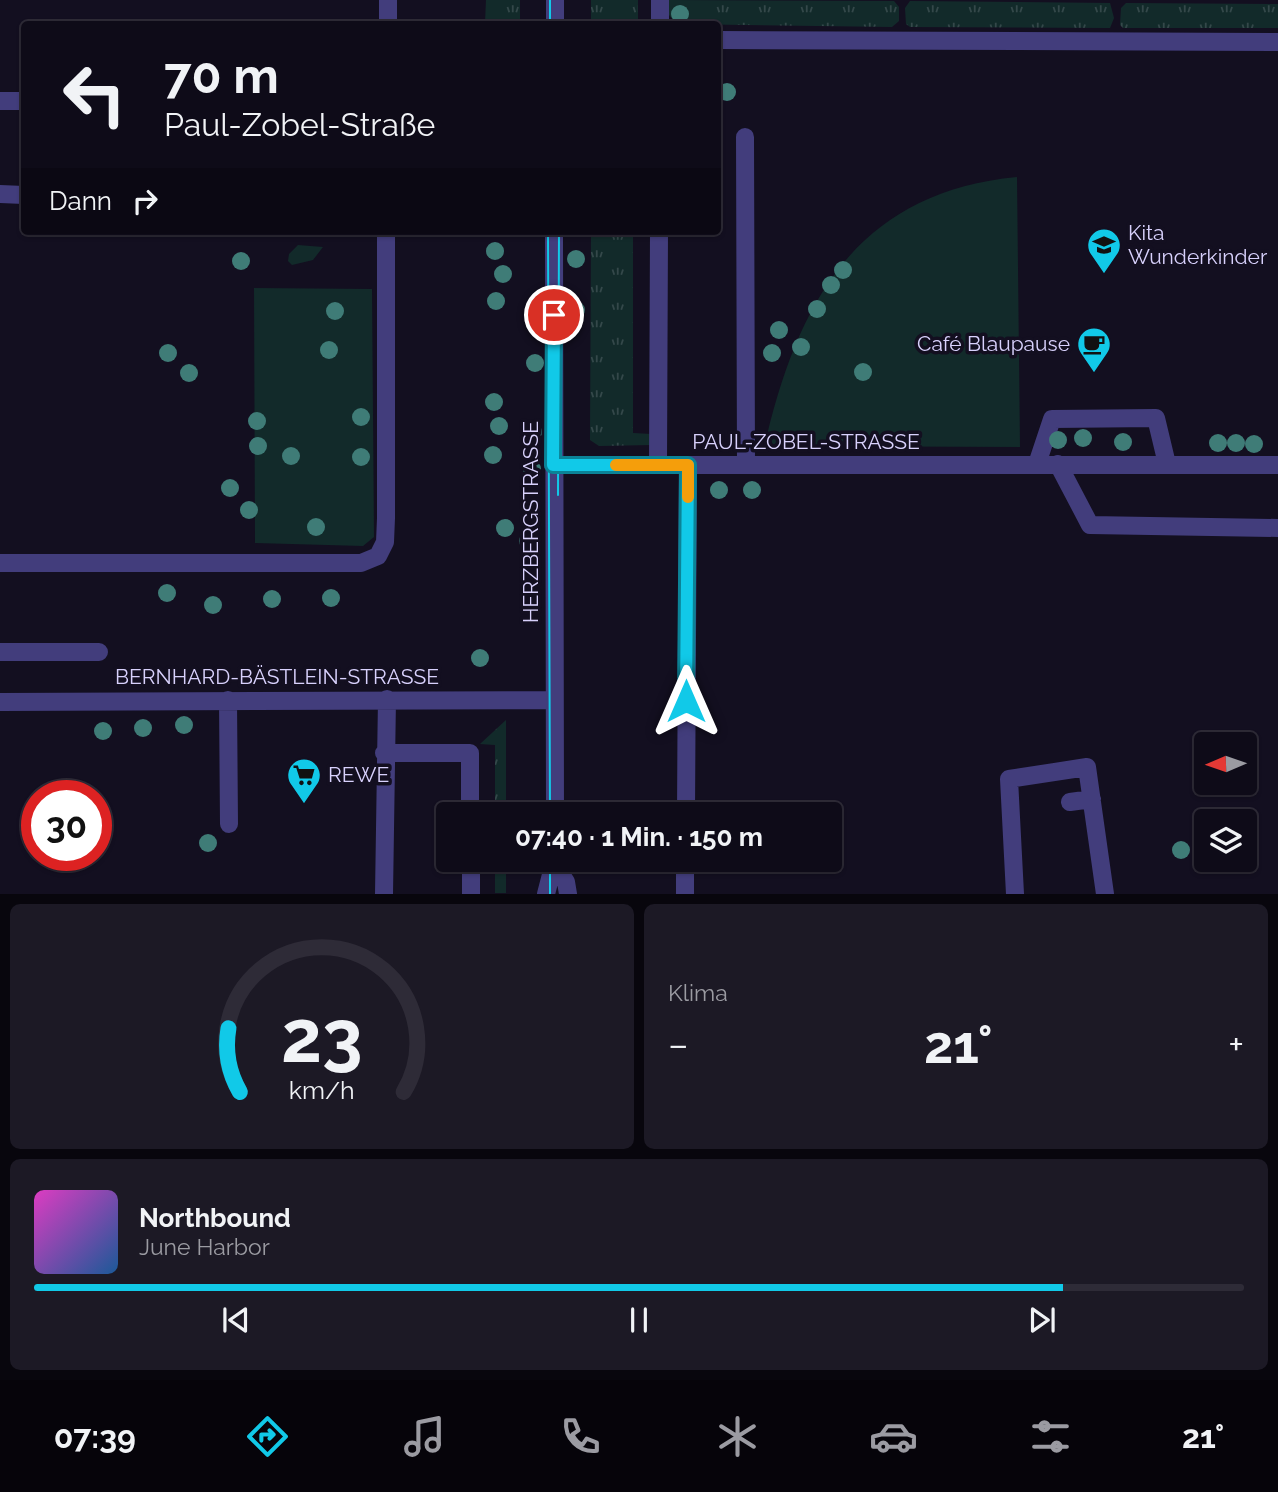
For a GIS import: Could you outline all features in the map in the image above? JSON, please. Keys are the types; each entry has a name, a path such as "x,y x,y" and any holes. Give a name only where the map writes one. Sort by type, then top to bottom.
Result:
{"street":[{"path":"388,0 388,21"},
{"path":"555,0 555,21"},
{"path":"660,0 660,21"},
{"path":"721,40 1278,42"},
{"path":"0,101 21,101"},
{"path":"745,136 746,465"},
{"path":"0,194 21,195"},
{"path":"0,563 361,563 383,552 386,518 386,235"},
{"name":"HERZBERGSTRASSE","path":"554,235 555,802"},
{"path":"657,464 659,235"},
{"path":"1037,464 1052,419 1078,418 1156,418 1167,464"},
{"path":"1058,464 1090,525 1278,528"},
{"name":"PAUL-ZOBEL-STRASSE","path":"553,465 1278,465"},
{"path":"686,802 688,465"},
{"path":"0,652 99,652"},
{"path":"383,894 387,699"},
{"path":"228,700 229,824"},
{"name":"BERNHARD-BÄSTLEIN-STRASSE","path":"0,702 554,700"},
{"path":"384,753 470,753 470,802"},
{"path":"1015,894 1016,810 1009,779 1087,767 1105,894"},
{"path":"1070,802 1092,799"},
{"path":"471,872 471,894"},
{"path":"546,894 552,872"},
{"path":"560,872 568,894"},
{"path":"685,872 685,894"}],"green space":[{"path":"486,0 520,0 520,21 485,21"},
{"path":"591,0 638,0 638,21 591,21"},
{"path":"668,0 894,1 899,7 899,21 892,27 721,25 721,21 674,21 669,15"},
{"path":"910,1 1110,3 1114,18 1110,28 910,27 906,24 905,8"},
{"path":"1126,3 1278,4 1278,28 1123,28 1120,25 1121,8"},
{"path":"1017,177 1020,447 773,446 767,435 781,384 799,338 820,296 847,259 879,228 917,204 963,187"},
{"path":"591,235 633,235 633,433 651,434 651,445 599,446 590,440"},
{"path":"298,245 323,247 313,260 292,265 288,261 289,254"},
{"path":"254,288 372,289 374,537 363,546 255,543"},
{"path":"506,720 506,802 495,802 495,745 480,744"},
{"path":"495,872 506,872 506,893 495,893"}],"tram line":[{"path":"550,0 550,21"},
{"path":"548,235 550,802"},
{"path":"558,495 559,235"},
{"path":"550,872 550,894"}],"slow traffic":[{"path":"616,465 688,465 688,497"}],"place":[{"name":"Kita Wunderkinder","path":"1104,275"},
{"name":"Café Blaupause","path":"1094,374"},
{"name":"REWE","path":"304,805"}],"route":[{"path":"554,315 553,465 688,465 686,701"}]}
